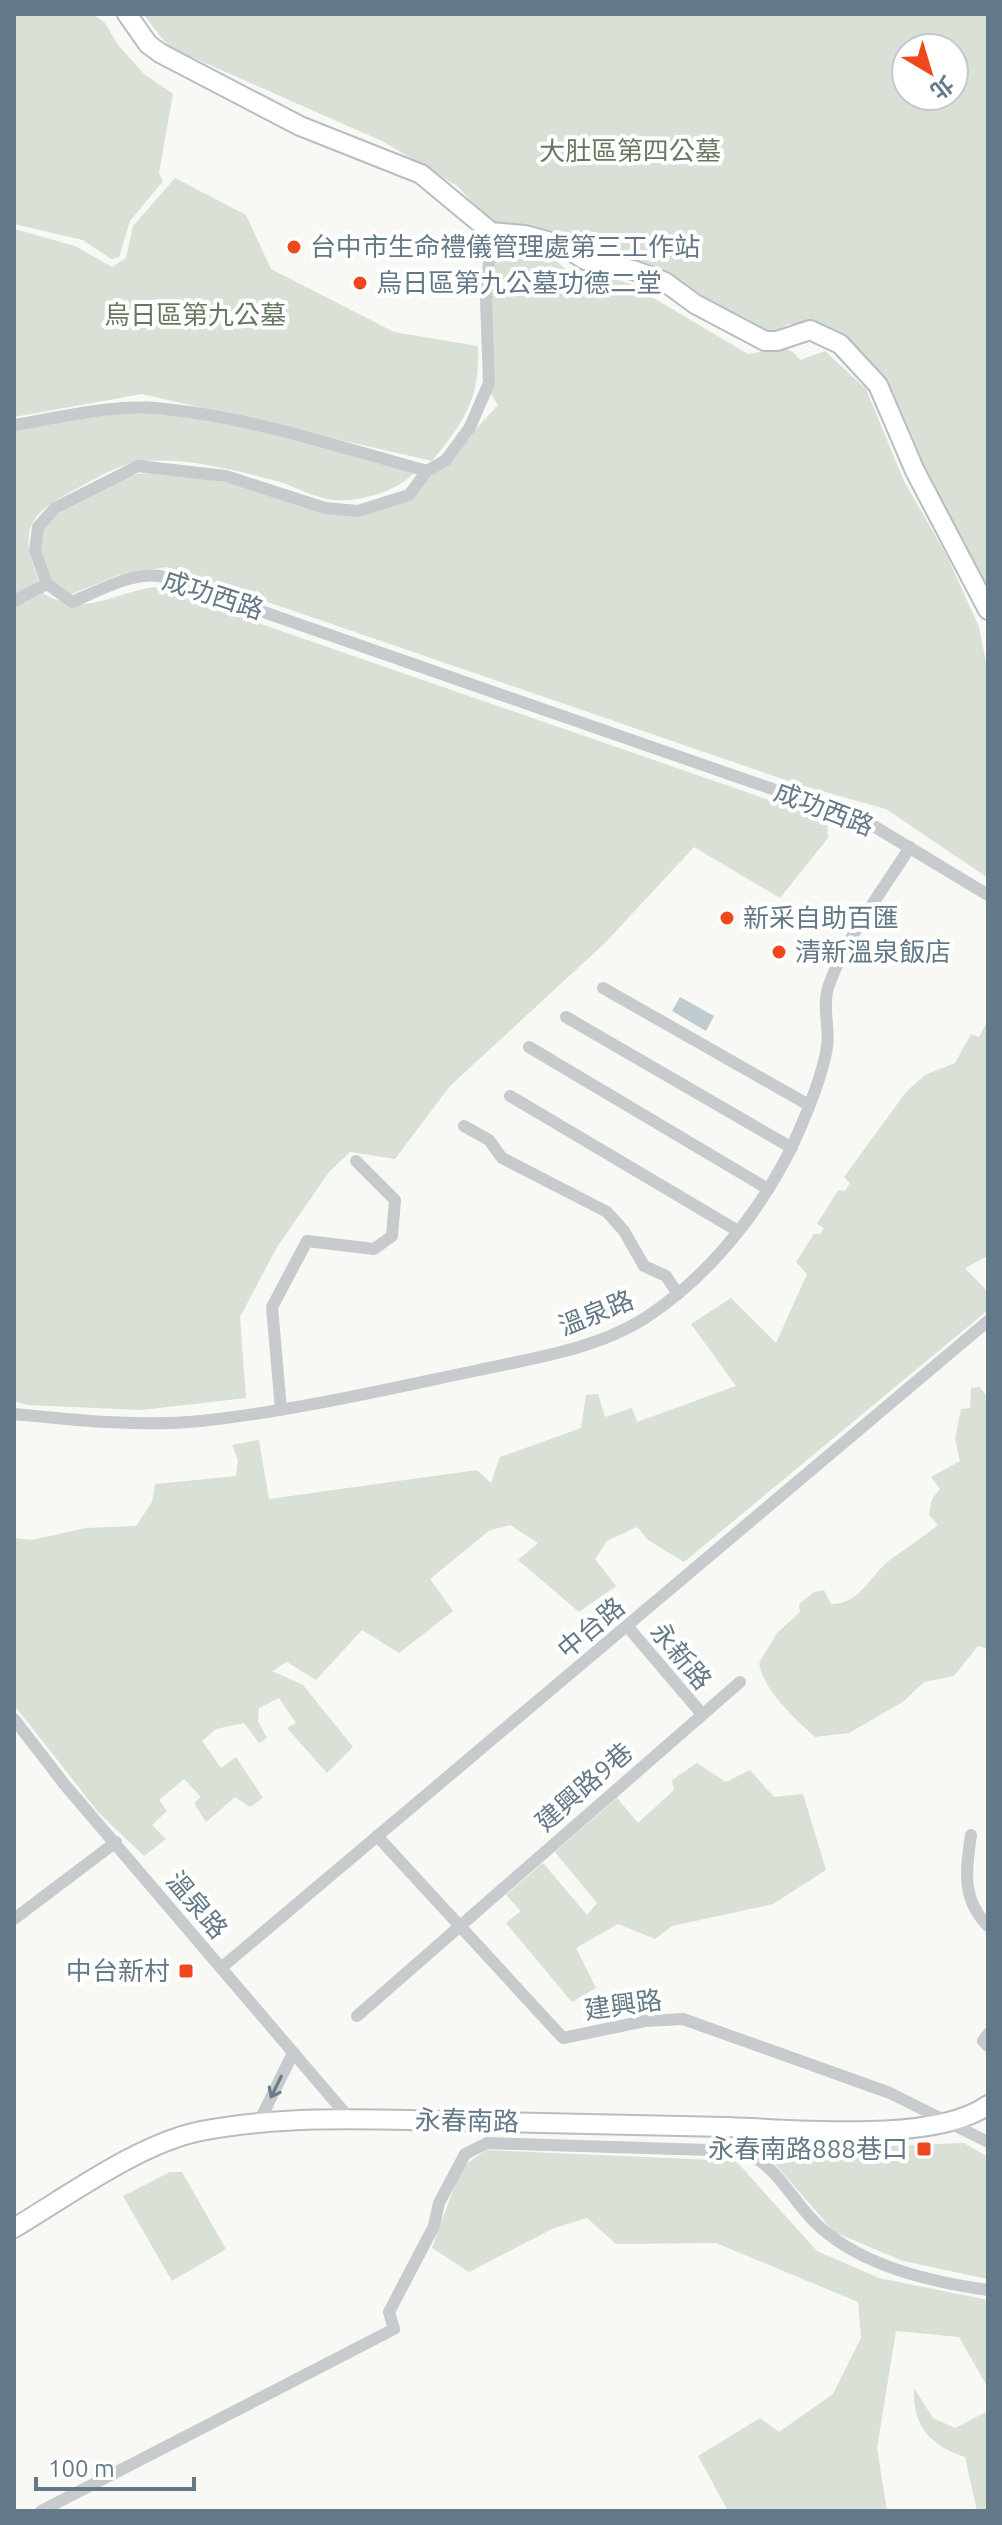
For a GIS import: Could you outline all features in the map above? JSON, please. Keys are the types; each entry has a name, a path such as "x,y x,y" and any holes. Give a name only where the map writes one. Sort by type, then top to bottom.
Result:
{"street":[{"path":"127,14 148,44 160,53 300,126 421,174 491,232 525,235 562,245 585,260 633,270 665,282 695,304 765,341 777,341 810,330 840,344 869,372 886,399 915,471 988,610"},
{"path":"14,601 47,584 35,551 38,527 55,508 138,466 226,476 325,508 358,511 393,503 409,495 427,471 446,460 470,427 489,383 486,301 491,232"},
{"path":"14,425 117,408 165,409 263,427 427,471"},
{"name":"成功西路","path":"47,584 72,602 130,579 148,574 160,576 867,822 988,895"},
{"name":"溫泉路","path":"14,1414 91,1422 152,1423 199,1421 281,1410 563,1351 623,1331 678,1294 738,1231 768,1189 792,1148 828,1045 827,990 838,964 910,847"},
{"path":"603,988 807,1104"},
{"path":"566,1017 792,1148"},
{"path":"529,1047 768,1189"},
{"path":"510,1096 738,1231"},
{"path":"464,1126 489,1140 502,1158 607,1212 624,1231 644,1266 666,1276 678,1294"},
{"path":"281,1410 272,1307 297,1254 307,1241 374,1249 392,1236 395,1200 356,1161"},
{"name":"中台路","path":"221,1968 988,1321"},
{"name":"永新路","path":"627,1626 702,1714"},
{"name":"建興路9巷","path":"357,2016 740,1682"},
{"name":"溫泉路","path":"14,1719 349,2118"},
{"path":"971,1835 965,1882 978,1915 988,1926"},
{"name":"建興路","path":"377,1836 563,2038 645,2021 683,2019 856,2079 944,2122"},
{"path":"14,1919 116,1842"},
{"path":"988,2034 983,2041 988,2046"},
{"path":"259,2122 293,2053"},
{"name":"永春南路","path":"944,2122 988,2092"},
{"name":"永春南路","path":"14,2228 145,2152 197,2132 259,2122 349,2118 859,2130 944,2122 977,2112 988,2105"},
{"path":"944,2122 988,2142"},
{"path":"41,2511 394,2329 389,2312 434,2226 439,2203 465,2154 487,2143 742,2151 766,2165 820,2228 852,2249 933,2282 988,2290"}],"green space":[{"name":"烏日區第九公墓","path":"14,14 93,14 105,23 118,45 144,74 173,94 159,173 163,181 130,221 119,257 111,259 83,240 14,224"},
{"name":"大肚區第四公墓","path":"143,14 988,14 988,622 973,576 884,394 838,343 798,324 755,334 631,265 491,222 457,186 384,142 169,47"},
{"name":"烏日區第九公墓","path":"175,178 246,215 271,269 394,332 478,346 476,381 468,408 432,461 142,394 14,417 14,229 75,246 112,267 126,258 133,226"},
{"path":"488,246 528,249 554,259 568,271 599,273 630,284 748,354 783,349 789,350 800,360 825,351 866,389 904,481 947,556 979,627 988,672 988,878 886,809 800,785 166,567 119,575 69,595 54,585 38,549 40,530 52,517 99,488 136,474 169,472 238,485 337,514 396,500 435,473 498,405 487,388"},
{"path":"147,401 417,469 410,477 380,494 334,500 277,481 208,465 156,461 121,467 50,504 31,526 29,550 44,594 59,601 86,604 154,587 827,820 828,838 780,898 694,847 605,943 450,1086 395,1159 350,1152 329,1172 277,1247 240,1317 246,1398 141,1410 28,1405 14,1401 14,426"},
{"path":"988,1020 988,1256 965,1268 988,1292 988,1310 684,1562 648,1540 637,1527 607,1541 595,1559 616,1586 579,1612 518,1560 538,1543 510,1525 490,1530 430,1579 453,1611 399,1653 362,1630 316,1680 287,1662 272,1671 303,1685 353,1747 327,1773 287,1728 296,1723 279,1698 259,1708 258,1721 267,1738 259,1743 244,1723 216,1729 202,1741 221,1768 236,1757 263,1798 250,1807 235,1797 206,1822 194,1803 201,1797 184,1779 159,1800 167,1811 152,1825 166,1839 144,1856 99,1813 14,1705 14,1538 32,1540 85,1528 136,1526 152,1502 155,1484 236,1476 238,1460 232,1445 259,1440 269,1499 477,1470 491,1483 500,1457 581,1428 586,1395 598,1394 605,1417 632,1408 637,1422 736,1386 691,1324 731,1298 776,1343 807,1274 796,1262 814,1234 820,1234 824,1228 817,1224 838,1190 845,1191 850,1183 844,1177 906,1092 925,1075 955,1063 971,1034 979,1037"},
{"path":"980,1387 988,1398 988,1649 978,1646 954,1676 924,1682 904,1701 849,1733 815,1737 773,1694 759,1663 777,1633 800,1612 799,1604 814,1592 824,1590 831,1604 850,1599 891,1559 938,1525 929,1515 932,1499 940,1489 931,1477 960,1461 955,1439 961,1409 970,1408 971,1388"},
{"path":"697,1763 726,1782 750,1770 774,1797 803,1794 826,1870 773,1904 672,1926 655,1939 618,1924 576,1948 596,1988 572,2002 506,1923 521,1911 506,1895 543,1863 587,1915 597,1903 555,1852 617,1798 638,1823 674,1790 672,1780"},
{"path":"964,2143 988,2157 988,2279 903,2261 834,2232 764,2151"},
{"path":"486,2150 736,2161 817,2251 879,2278 988,2300 988,2388 959,2337 896,2331 877,2448 887,2511 728,2511 698,2456 760,2418 779,2432 833,2394 861,2338 858,2302 716,2243 616,2244 587,2218 554,2228 469,2272 432,2248 461,2168"},
{"path":"170,2172 182,2172 226,2249 172,2281 123,2196"},
{"path":"914,2388 933,2418 955,2428 988,2411 988,2511 977,2511 965,2457 942,2447 920,2424"}],"shaded area":[{"path":"680,997 714,1016 706,1031 672,1011"}],"place":[{"name":"台中市生命禮儀管理處第三工作站","path":"294,247"},
{"name":"烏日區第九公墓功德二堂","path":"360,283"},
{"name":"新采自助百匯","path":"727,918"},
{"name":"清新溫泉飯店","path":"779,952"},
{"name":"中台新村","path":"186,1971"},
{"name":"永春南路888巷口","path":"924,2149"}]}
